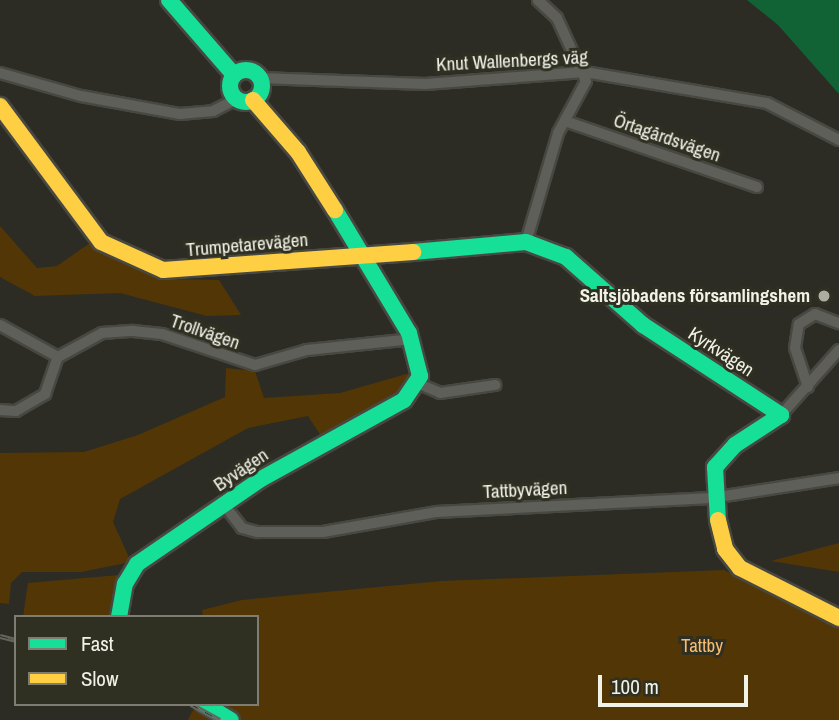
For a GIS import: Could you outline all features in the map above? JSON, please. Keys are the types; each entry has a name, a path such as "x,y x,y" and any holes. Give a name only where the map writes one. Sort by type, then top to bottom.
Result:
{"street":[{"path":"169,0 234,75"},
{"path":"526,242 565,121 585,72 557,18 538,0"},
{"path":"0,73 167,113 214,111 245,99 260,78 249,70 234,75"},
{"name":"Knut Wallenbergs väg","path":"260,78 425,84 585,72 767,103 839,140"},
{"path":"234,75 230,87 298,152 363,255 412,339 420,360 417,383 440,393 495,385"},
{"name":"Trumpetarevägen","path":"0,106 82,219 121,253 180,272 363,255"},
{"name":"Örtagårdsvägen","path":"565,121 757,187"},
{"name":"Kyrkvägen","path":"363,255 526,242 566,257 643,325 781,415"},
{"path":"808,387 795,348 799,324 815,314 839,323"},
{"path":"0,325 58,357 45,394 16,411 0,410"},
{"name":"Trollvägen","path":"58,357 102,332 162,334 255,365 307,350 412,339"},
{"path":"839,350 781,415 722,455 712,498 725,549 740,568 839,618"},
{"name":"Byvägen","path":"119,615 125,584 137,564 261,479 398,404 417,383"},
{"name":"Tattbyvägen","path":"225,506 242,528 288,533 437,512 712,498 839,478"},
{"path":"207,706 231,720"}],"green space":[{"path":"0,226 37,268 57,266 90,243 164,279 219,280 241,315 207,316 120,293 35,296 0,277"},
{"path":"226,368 255,371 264,398 340,393 410,373 393,399 321,436 308,416 248,428 120,499 113,522 131,562 81,572 22,572 11,583 9,604 0,603 0,453 84,452 138,435 225,397"},
{"path":"839,543 839,572 771,561"},
{"name":"Tattby","path":"724,570 839,627 839,720 188,720 195,706 259,706 259,615 203,615 202,610 242,600 442,581"},
{"path":"119,575 109,615 23,615 28,583"}],"shaded area":[{"path":"747,0 839,0 839,94 778,25"}],"railway":[{"path":"0,636 14,640"},
{"path":"195,706 220,720"}],"traffic: fast":[{"path":"169,0 234,75"},
{"path":"246,70 257,75 262,86 257,97 246,102 235,97 230,86 235,75 246,70"},
{"path":"119,615 125,584 137,564 261,479 404,400 420,376 409,333 335,210"},
{"path":"413,252 526,242 566,257 643,325 781,415 735,445 715,467 718,520"},
{"path":"207,706 231,720"}],"traffic: slow":[{"path":"253,100 298,152 335,210"},
{"path":"0,106 101,242 163,270 413,252"},
{"path":"718,520 725,549 740,568 839,618"}],"place":[{"name":"Saltsjöbadens församlingshem","path":"824,296"}]}
